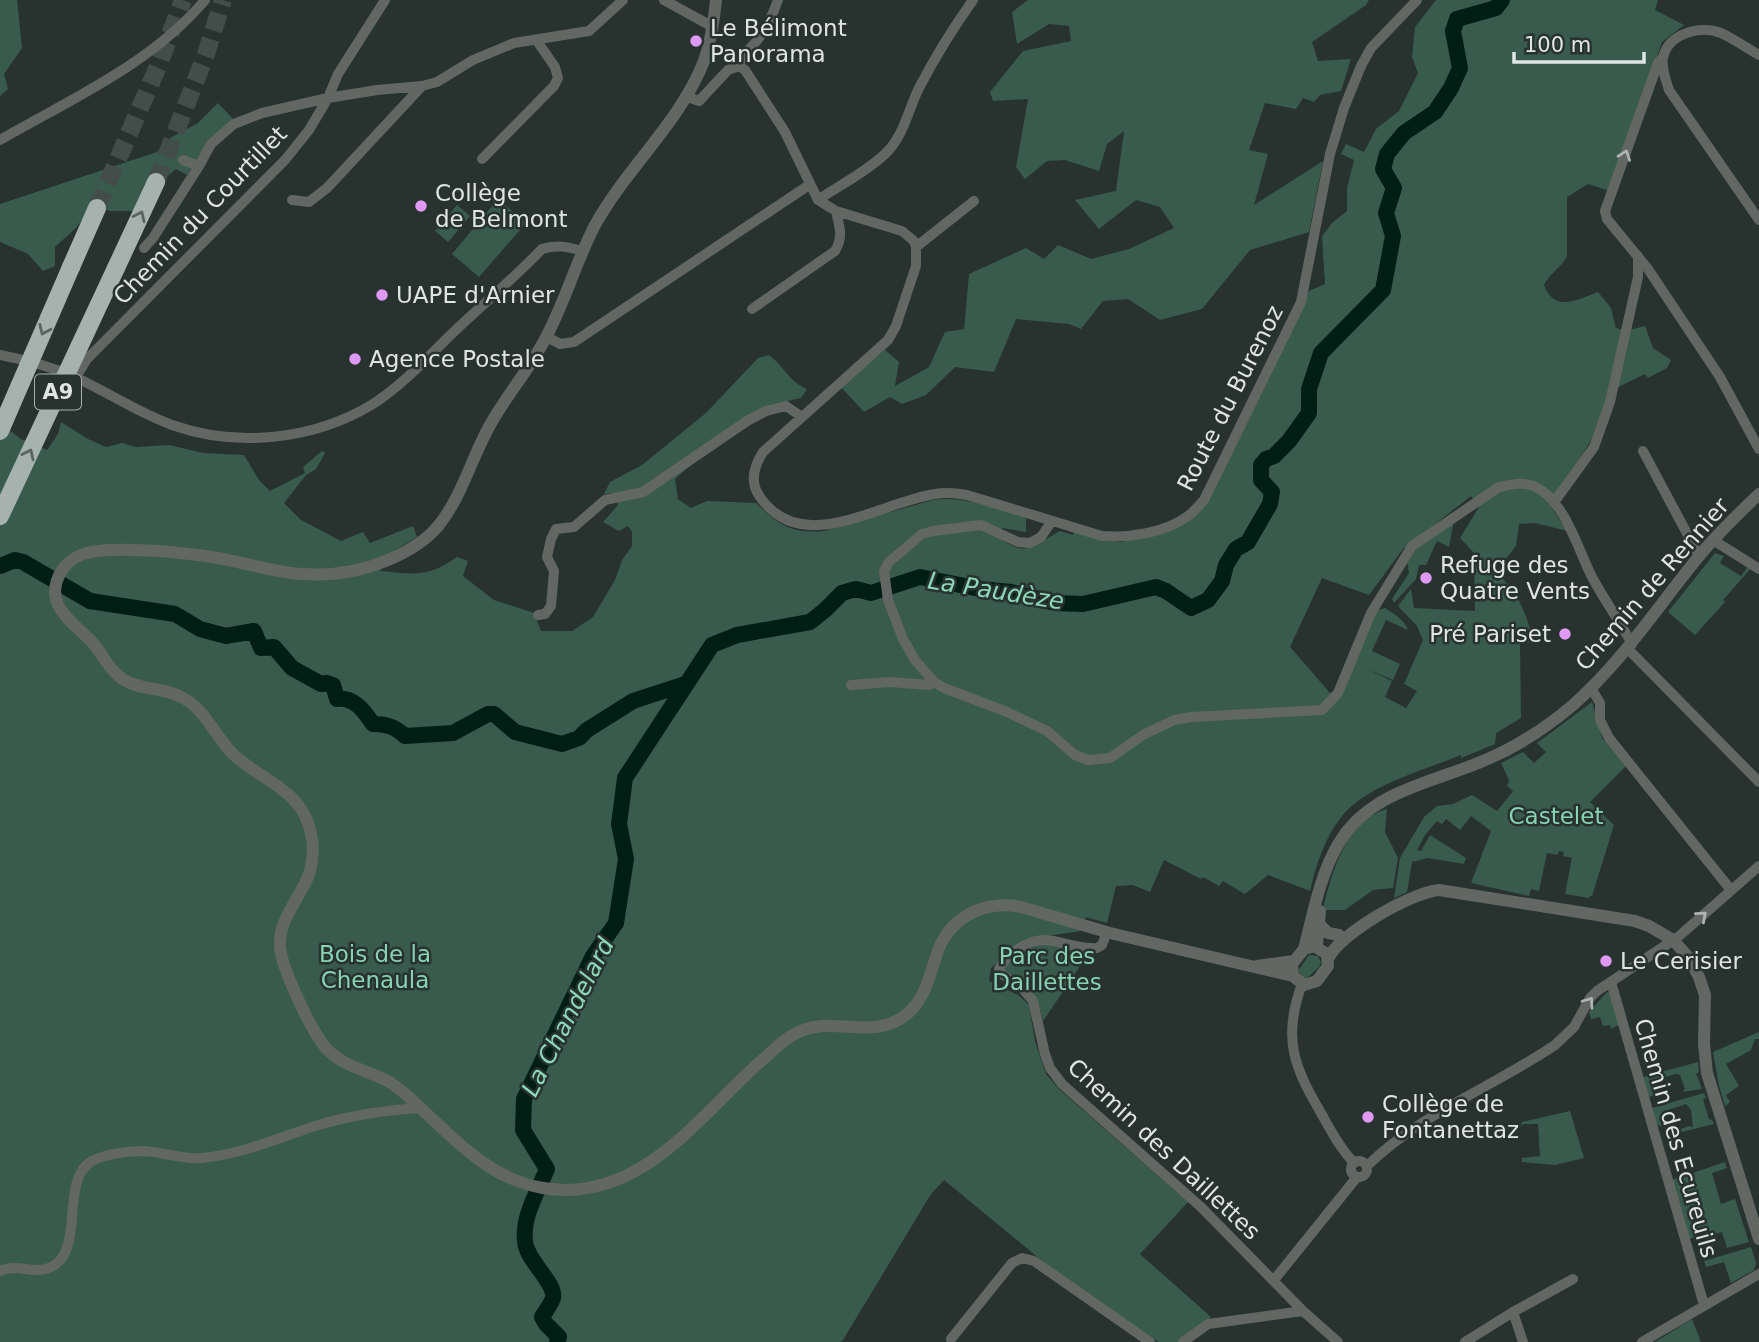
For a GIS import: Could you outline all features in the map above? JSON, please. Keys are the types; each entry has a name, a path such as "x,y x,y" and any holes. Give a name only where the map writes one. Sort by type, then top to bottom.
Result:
{"highway":[{"name":"A9","path":"0,516 156,182"},
{"name":"A9","path":"0,431 97,208"}],"street":[{"path":"0,140 146,55 187,22 205,0"},
{"name":"Chemin du Courtillet","path":"76,377 87,359 285,160 309,130 328,98 338,74 385,0"},
{"path":"144,248 211,145 234,124 262,113 328,98 437,82 473,60 514,43 589,31 623,0"},
{"path":"666,0 713,27"},
{"path":"716,0 713,27 704,60 685,96 616,191 583,251 547,337 491,422 449,510 439,525 411,549 394,558 349,572 307,575 272,571 210,556 150,551 95,552 82,554 71,560 61,572 56,585 55,598 61,612 96,646 108,666 124,680 143,688 183,697 198,709 243,764 274,782 297,802 309,825 314,850 310,874 283,924 280,946 284,964 307,1015 326,1048 343,1062 390,1082 486,1166 506,1177 538,1187 586,1187 618,1180 650,1163 672,1147 789,1037 813,1027 874,1029 896,1022 920,999 947,935 960,921 976,910 1007,904 1107,932 1257,966 1312,984 1323,976 1328,966 1318,950"},
{"path":"739,66 740,58 769,23 778,0"},
{"path":"818,200 884,155 896,140 905,126 909,109 919,88 972,0"},
{"name":"Route du Burenoz","path":"916,247 916,266 896,326 888,340 763,452 755,465 755,491 772,512 783,520 800,525 831,524 919,497 951,492 1102,536 1136,535 1166,527 1188,516 1203,499 1301,302 1334,142 1344,108 1371,48 1417,0"},
{"path":"1759,55 1720,33 1706,30 1691,30 1670,45 1658,63 1605,211 1720,377 1759,449"},
{"path":"482,159 554,86 558,78 555,66 537,41"},
{"path":"1663,57 1664,74 1669,89 1759,219"},
{"path":"685,96 699,101 727,70 739,66"},
{"path":"739,66 745,70 785,132 818,200 836,211 902,231 914,241 916,247 974,201"},
{"path":"292,200 309,202 327,188 422,86"},
{"path":"183,160 199,166"},
{"path":"547,337 561,344 574,342 809,185"},
{"path":"752,309 835,251 841,241 836,211"},
{"path":"0,355 33,362 76,377 134,409 172,425 201,433 252,439 305,430 341,420 387,393 542,249 552,246 583,251"},
{"path":"1555,501 1594,447 1610,402 1638,277 1638,256"},
{"path":"538,615 545,614 551,606 554,570 547,557 556,529 575,527 605,500 643,492 711,444 766,411 786,406 802,417"},
{"path":"1643,451 1699,556"},
{"path":"1052,521 1041,537 1030,543 1018,542 981,525 922,534 889,562 884,578 888,600 903,639 915,660 934,681 944,688 1007,712 1047,731 1076,755 1088,760 1110,758 1143,735 1174,720 1322,710 1338,693 1371,613 1412,546 1499,487 1515,484 1533,485 1555,501 1630,646 1759,782"},
{"name":"Chemin de Rennier","path":"1318,950 1320,893 1339,841 1372,807 1404,790 1464,769 1507,750 1572,706 1630,646 1713,540 1759,494"},
{"path":"1713,540 1759,569"},
{"path":"851,685 890,682 929,685 934,681"},
{"path":"1591,688 1600,703 1600,720 1609,738 1731,890"},
{"path":"1274,1280 1357,1177 1366,1173 1367,1166 1382,1151 1419,1124 1549,1049 1574,1027 1590,998 1673,940 1759,866"},
{"path":"1257,966 1293,961 1339,944 1358,929 1416,896 1439,890 1635,921 1649,926 1673,940 1689,958 1703,986 1707,1073 1759,1239"},
{"name":"Chemin de Rennier","path":"1318,950 1320,893"},
{"path":"1319,924 1328,933 1339,935"},
{"path":"1318,950 1339,935 1358,929"},
{"name":"Chemin des Daillettes","path":"1107,932 1102,945 1094,949 1047,939 1025,945 1001,964 999,969 1002,974 1023,989 1033,1001 1050,1068 1062,1084 1201,1207 1303,1311 1338,1342"},
{"path":"1293,961 1291,968 1297,980 1292,1044 1298,1071 1343,1151 1354,1163"},
{"name":"Chemin des Ecureuils","path":"1611,982 1704,1305"},
{"path":"0,1271 7,1267 30,1271 44,1270 58,1263 67,1249 78,1178 90,1162 110,1155 144,1151 179,1158 244,1152 318,1125 421,1108"},
{"path":"1354,1163 1361,1161 1367,1166"},
{"path":"1354,1163 1352,1171 1357,1177"},
{"path":"951,1339 1012,1264 1022,1258 1034,1261 1150,1342"},
{"path":"1642,1342 1759,1274"},
{"path":"1465,1342 1573,1279"},
{"path":"1183,1342 1208,1324 1303,1311"},
{"path":"1513,1312 1523,1342"}],"green space":[{"path":"0,0 17,0 22,48 4,74 8,89 0,96"},
{"path":"1028,0 1369,0 1366,5 1312,42 1318,61 1351,59 1341,91 1320,95 1314,102 1303,98 1296,109 1265,103 1249,150 1268,154 1254,205 1323,161 1309,232 1250,250 1202,309 1160,320 1128,299 1103,301 1081,329 1069,324 1016,319 994,372 955,367 926,395 902,404 890,397 864,412 840,386 885,350 899,362 895,386 929,367 945,332 964,329 969,274 1026,248 1044,259 1058,245 1091,259 1129,249 1174,228 1160,207 1136,200 1099,229 1075,200 1116,191 1124,131 1107,144 1099,171 1065,160 1047,161 1025,179 1016,167 1028,99 993,101 990,92 1023,51 1071,41 1069,26 1049,24 1017,44 1012,12"},
{"name":"Bois de la Chenaula","path":"1436,0 1658,0 1655,10 1684,25 1662,42 1610,191 1588,184 1567,197 1567,256 1544,285 1549,294 1560,302 1574,301 1598,292 1611,308 1616,328 1626,331 1645,326 1653,348 1671,360 1667,368 1648,378 1645,374 1610,391 1590,442 1550,505 1567,531 1535,523 1519,524 1516,546 1505,560 1494,558 1499,574 1521,605 1533,642 1520,643 1521,718 1496,733 1495,744 1397,780 1353,805 1336,824 1326,842 1310,891 1268,875 1245,894 1223,881 1219,886 1164,860 1150,892 1133,885 1116,886 1107,923 1086,917 1081,931 1026,939 991,968 989,981 1018,995 1029,1005 1035,1041 1046,1074 1059,1089 1188,1202 1140,1254 1211,1317 1179,1342 1159,1342 1046,1264 944,1180 931,1194 840,1342 0,1342 0,423 21,439 47,450 58,434 61,422 106,447 122,443 136,447 169,445 203,453 244,455 259,480 270,491 305,473 303,467 322,451 325,453 316,469 306,475 284,503 301,520 341,541 363,532 370,543 413,526 417,537 392,552 380,571 420,573 447,564 457,557 468,561 463,576 494,600 534,613 541,631 572,631 593,617 632,546 632,532 628,526 619,531 603,522 618,505 615,493 604,494 610,482 642,465 706,413 758,358 769,355 795,382 807,389 801,398 764,410 733,429 675,479 678,499 691,508 707,501 756,503 786,526 813,532 933,500 957,499 1026,518 1026,532 1002,528 1000,538 1017,548 1031,547 1060,531 1122,542 1164,533 1195,516 1280,354 1309,291 1325,284 1322,236 1332,223 1347,211 1347,188 1354,160 1341,154 1346,144 1364,152 1376,129 1399,111 1418,73 1412,57 1415,27","holes":["1471,496 1479,507 1460,538 1474,553 1475,611 1414,608 1411,589 1398,606 1417,626 1423,640 1404,684 1417,691 1406,708 1385,697 1392,681 1365,668 1393,680 1400,664 1372,651 1386,620 1408,630 1401,620 1385,608 1378,610 1372,619 1346,686 1337,701 1290,647 1322,578 1369,595 1403,549"]},
{"path":"218,103 234,120 209,139 187,175 176,169 164,179 145,184 133,211 110,211 92,205 77,227 55,247 55,266 43,271 28,254 0,242 0,204 157,152 170,138 198,123"},
{"path":"498,199 526,223 479,277 452,254"},
{"path":"457,205 470,216 448,242 435,231"},
{"path":"1454,520 1449,547 1437,541 1426,565 1419,565 1416,579 1394,603 1392,599 1409,573 1407,561 1412,552"},
{"path":"1715,553 1724,556 1720,563 1741,576 1749,565 1752,567 1695,635 1668,612"},
{"name":"Castelet","path":"1592,702 1602,738 1626,766 1590,802 1614,825 1592,896 1589,898 1565,894 1572,858 1563,856 1564,852 1559,851 1558,855 1547,853 1539,891 1531,889 1529,896 1471,883 1491,831 1471,816 1460,830 1446,819 1442,824 1437,821 1417,850 1421,851 1430,835 1466,858 1464,864 1428,858 1412,862 1407,892 1394,898 1400,858 1424,817 1437,806 1453,804 1472,795 1497,811 1513,791 1507,786 1509,780 1501,763 1523,752 1534,763 1546,752 1537,743"},
{"path":"1387,809 1385,832 1398,858 1393,888 1373,890 1345,910 1323,910 1336,865 1351,836 1373,815"},
{"name":"Parc des Daillettes","path":"1046,942 1089,953 1043,1021 1037,1001 1029,989 1002,969 1021,949"},
{"path":"1309,955 1318,956 1321,962 1307,978 1298,971"},
{"path":"1607,992 1611,992 1621,1024 1611,1029 1610,1025 1603,1026 1600,1017 1591,1019 1589,1012"},
{"path":"1759,1032 1759,1039 1755,1039 1751,1050 1726,1064 1739,1086 1726,1095 1730,1102 1725,1106 1713,1052"},
{"path":"1698,1062 1699,1072 1696,1074 1702,1089 1682,1092 1685,1089 1680,1075 1676,1074 1655,1080 1659,1094 1649,1097 1643,1077"},
{"path":"1704,1093 1706,1098 1703,1100 1709,1119 1714,1124 1674,1134 1672,1132 1693,1127 1691,1110 1686,1104 1665,1111 1669,1130 1656,1124 1652,1108"},
{"path":"1570,1111 1584,1158 1555,1165 1522,1162 1522,1158 1540,1156 1538,1124 1523,1124 1520,1127 1522,1122"},
{"path":"1725,1162 1727,1168 1712,1173 1721,1204 1735,1199 1749,1242 1727,1248 1722,1232 1689,1239 1672,1180"},
{"path":"1751,1247 1756,1263 1754,1270 1731,1283 1724,1262 1706,1267 1704,1261"},
{"path":"1692,1319 1701,1342 1655,1342"}],"waterway":[{"name":"La Paudèze","path":"557,1342 559,1337 542,1317 553,1298 553,1292 530,1256 525,1241 528,1213 547,1169 523,1130 524,1099 593,956 616,923 626,859 619,824 625,778 712,645 737,635 810,622 842,593 856,589 871,593 920,577 1011,592 1055,603 1083,604 1156,587 1191,608 1208,600 1222,581 1226,565 1236,549 1248,542 1270,504 1272,492 1261,480 1261,465 1289,441 1309,413 1309,389 1321,353 1383,290 1393,236 1386,213 1394,188 1383,169 1387,154 1404,133 1435,112 1451,88 1460,68 1453,31 1457,19 1496,8 1502,0"},
{"name":"La Paudèze","path":"0,566 15,560 23,562 90,601 175,614 200,629 226,636 254,631 261,648 274,647 292,668 321,684 333,685 337,699 354,703 373,724 390,727 405,736 453,733 488,714 494,714 515,732 562,744 579,738 633,701 685,684"}],"tunnel":[{"path":"97,208 159,64 183,0"},
{"path":"156,182 206,54 223,0"}],"place":[{"name":"Le Bélimont Panorama","path":"696,41"},
{"name":"Collège de Belmont","path":"421,206"},
{"name":"UAPE d'Arnier","path":"382,295"},
{"name":"Agence Postale","path":"355,359"},
{"name":"Refuge des Quatre Vents","path":"1426,578"},
{"name":"Pré Pariset","path":"1565,634"},
{"name":"Le Cerisier","path":"1606,961"},
{"name":"Collège de Fontanettaz","path":"1368,1117"}],"water label":[{"name":"La Chandelard","path":"568,1017"}]}
